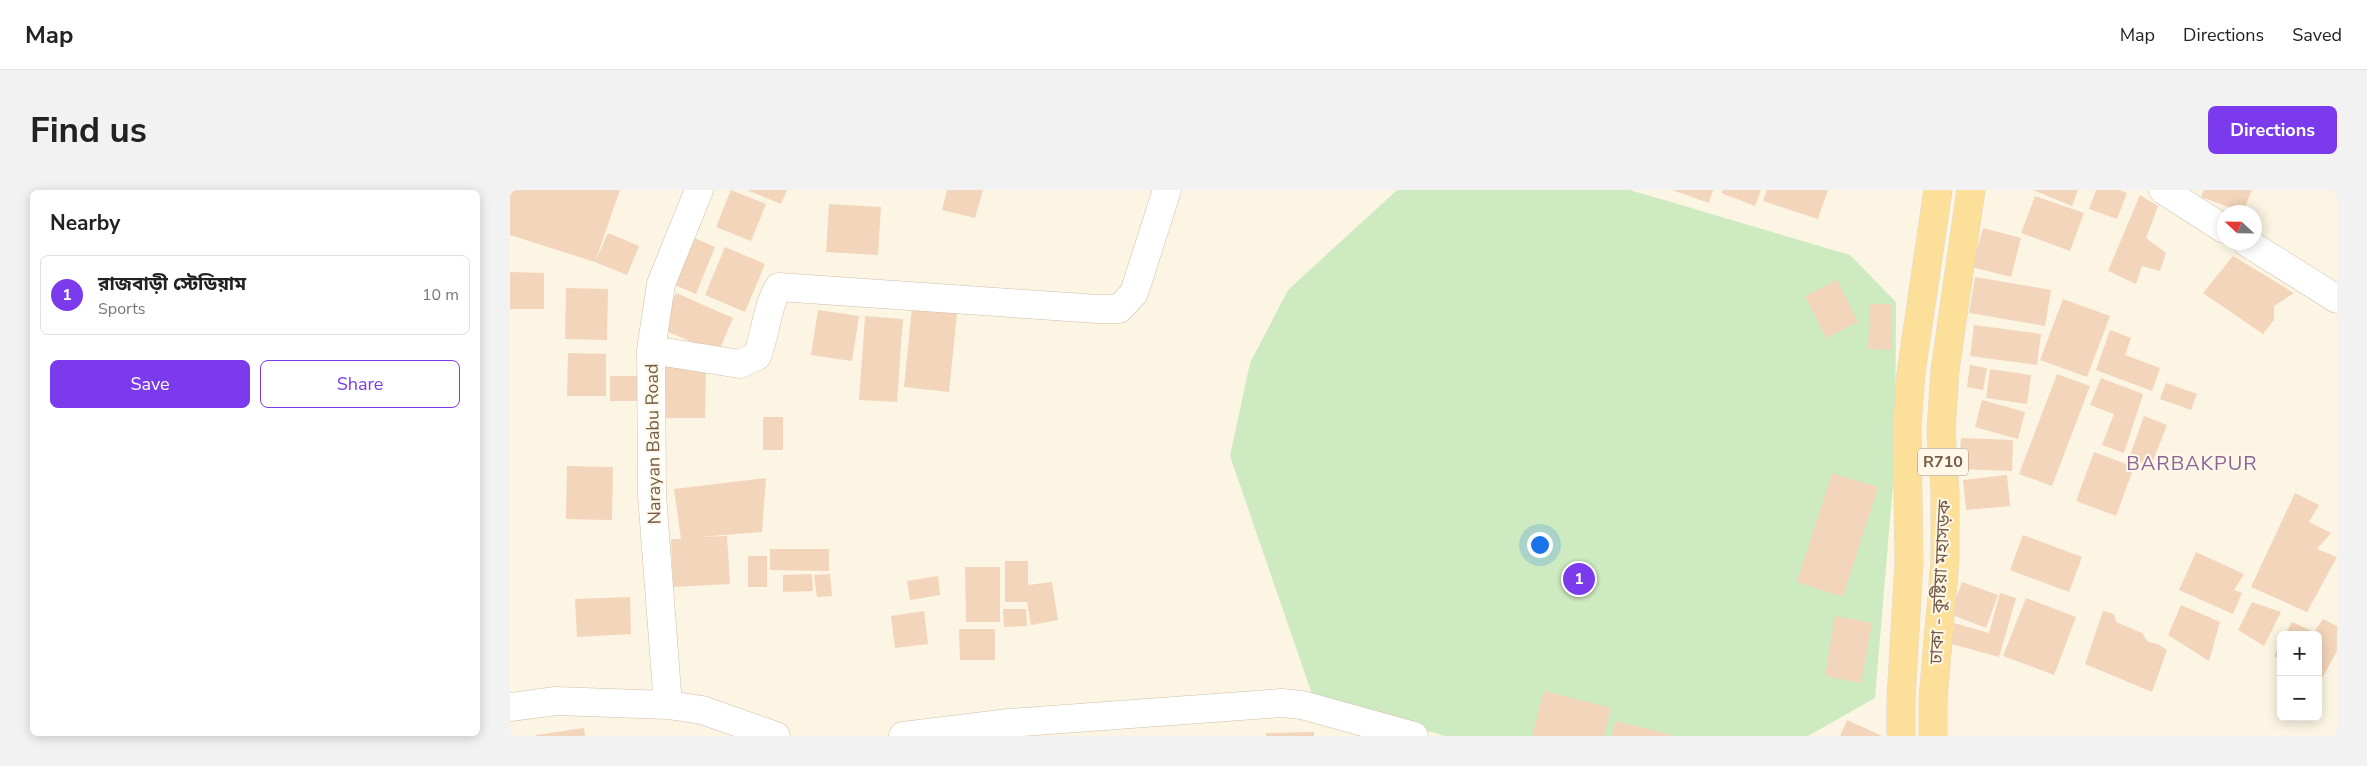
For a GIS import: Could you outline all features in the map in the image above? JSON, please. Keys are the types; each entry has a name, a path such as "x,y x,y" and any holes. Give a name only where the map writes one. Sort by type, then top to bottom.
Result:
{"main road":[{"name":"ঢাকা - কুষ্টিয়া মহাসড়ক","path":"1901,736 1901,699 1909,562 1907,426 1911,373 1938,190"},
{"name":"ঢাকা - কুষ্টিয়া মহাসড়ক","path":"1933,736 1934,689 1945,561 1946,493 1941,431 1945,370 1971,190"}],"street":[{"name":"Narayan Babu Road","path":"668,705 652,495 651,350 661,284 698,190"},
{"path":"651,350 740,364 757,356 763,342 772,299 779,287 1119,309 1134,293 1167,190"},
{"path":"2163,190 2217,225"},
{"path":"2259,250 2337,299"},
{"path":"510,707 556,701 668,705 702,710 776,736"},
{"path":"903,736 1019,723 1282,703 1302,705 1414,736"}],"green space":[{"path":"1397,190 1630,190 1850,255 1896,302 1895,460 1875,698 1808,736 1445,736 1313,697 1230,456 1250,363 1288,290"}],"building":[{"path":"510,190 620,190 595,262 510,235"},
{"path":"731,190 766,204 751,241 716,227"},
{"path":"747,190 787,190 781,204"},
{"path":"947,190 983,190 975,218 942,210"},
{"path":"1672,190 1713,190 1709,203"},
{"path":"1723,190 1761,190 1755,206 1721,193"},
{"path":"1767,190 1828,190 1818,219 1763,201"},
{"path":"2033,190 2078,190 2072,206"},
{"path":"2096,190 2119,190 2127,193 2117,219 2089,209"},
{"path":"2204,190 2252,190 2246,205 2223,205 2201,197"},
{"path":"2140,195 2158,206 2146,238 2166,253 2160,271 2142,266 2136,284 2108,271"},
{"path":"2035,196 2084,213 2070,251 2021,233"},
{"path":"829,204 881,207 878,255 826,252"},
{"path":"1983,228 2021,238 2011,277 1972,267"},
{"path":"608,233 639,246 627,275 595,262"},
{"path":"687,235 715,247 696,294 668,282"},
{"path":"725,247 765,264 745,312 705,295"},
{"path":"2233,256 2294,293 2274,306 2274,320 2263,334 2203,293"},
{"path":"510,272 544,273 544,309 510,309"},
{"path":"1975,277 2051,290 2045,326 1969,313"},
{"path":"1837,280 1858,322 1826,338 1805,296"},
{"path":"566,288 608,289 607,340 565,339"},
{"path":"676,293 733,318 718,353 661,329"},
{"path":"913,298 958,303 949,392 904,387"},
{"path":"2063,299 2110,316 2087,377 2040,360"},
{"path":"1870,304 1892,304 1891,350 1868,349"},
{"path":"818,310 859,316 852,361 811,355"},
{"path":"865,316 903,319 897,402 859,400"},
{"path":"1974,325 2041,334 2037,365 1970,356"},
{"path":"2110,330 2131,338 2125,355 2160,368 2152,391 2096,370"},
{"path":"568,353 606,354 606,396 567,396"},
{"path":"1970,365 1987,368 1983,390 1967,387"},
{"path":"661,367 706,367 705,418 660,418"},
{"path":"1990,369 2031,375 2027,404 1986,398"},
{"path":"2057,374 2090,386 2052,486 2019,474"},
{"path":"610,376 641,376 641,401 610,401"},
{"path":"2101,378 2143,394 2124,453 2102,445 2114,414 2090,405"},
{"path":"2166,383 2197,394 2191,410 2160,399"},
{"path":"1982,400 2025,412 2018,439 1975,427"},
{"path":"2144,416 2167,425 2151,466 2129,458"},
{"path":"763,417 783,417 783,450 763,450"},
{"path":"1961,438 2013,440 2012,471 1959,469"},
{"path":"2094,452 2134,467 2116,516 2076,501"},
{"path":"567,466 613,467 612,520 566,519"},
{"path":"1832,473 1878,487 1843,597 1797,582"},
{"path":"2007,475 2010,506 1966,510 1963,480"},
{"path":"766,478 762,532 697,537 727,536 730,584 673,587 671,539 681,539 674,489"},
{"path":"2295,493 2319,505 2309,522 2331,533 2317,549 2337,557 2307,612 2251,587"},
{"path":"2023,535 2082,557 2069,592 2010,570"},
{"path":"770,549 829,549 829,571 770,570"},
{"path":"2196,552 2244,574 2234,590 2242,593 2233,614 2179,590"},
{"path":"748,556 767,556 767,587 748,587"},
{"path":"1005,561 1028,561 1028,585 1052,582 1058,620 1031,625 1027,602 1005,602"},
{"path":"965,567 1000,567 1000,622 966,622"},
{"path":"812,574 813,591 783,592 783,575"},
{"path":"830,574 832,596 817,597 814,575"},
{"path":"938,576 940,595 910,600 907,581"},
{"path":"1962,582 1998,595 1986,628 1950,614"},
{"path":"2000,593 2016,598 1999,657 1948,643 1954,623 1989,633"},
{"path":"630,597 631,634 577,637 575,599"},
{"path":"2026,598 2076,617 2054,675 2003,656"},
{"path":"2252,602 2281,612 2264,646 2238,630"},
{"path":"2181,605 2220,622 2209,661 2168,635"},
{"path":"1003,609 1026,609 1027,626 1004,627"},
{"path":"924,611 928,644 895,648 891,616"},
{"path":"2103,611 2114,614 2116,622 2142,633 2148,642 2158,644 2167,650 2152,692 2085,664"},
{"path":"1835,616 1872,623 1861,683 1825,676"},
{"path":"2323,619 2337,626 2337,651 2322,678 2322,631 2315,631"},
{"path":"2292,622 2312,631 2287,631"},
{"path":"959,629 995,629 995,660 960,660"},
{"path":"1544,691 1611,708 1604,736 1532,736"},
{"path":"1847,720 1882,736 1840,736"},
{"path":"1615,721 1672,735 1672,736 1612,736"},
{"path":"584,728 585,736 536,736 536,735"},
{"path":"1314,732 1314,736 1266,736 1266,733"}],"place":[{"name":"রাজবাড়ী স্টেডিয়াম","path":"1579,579"}],"district":[{"name":"BARBAKPUR","path":"2192,463"}]}
